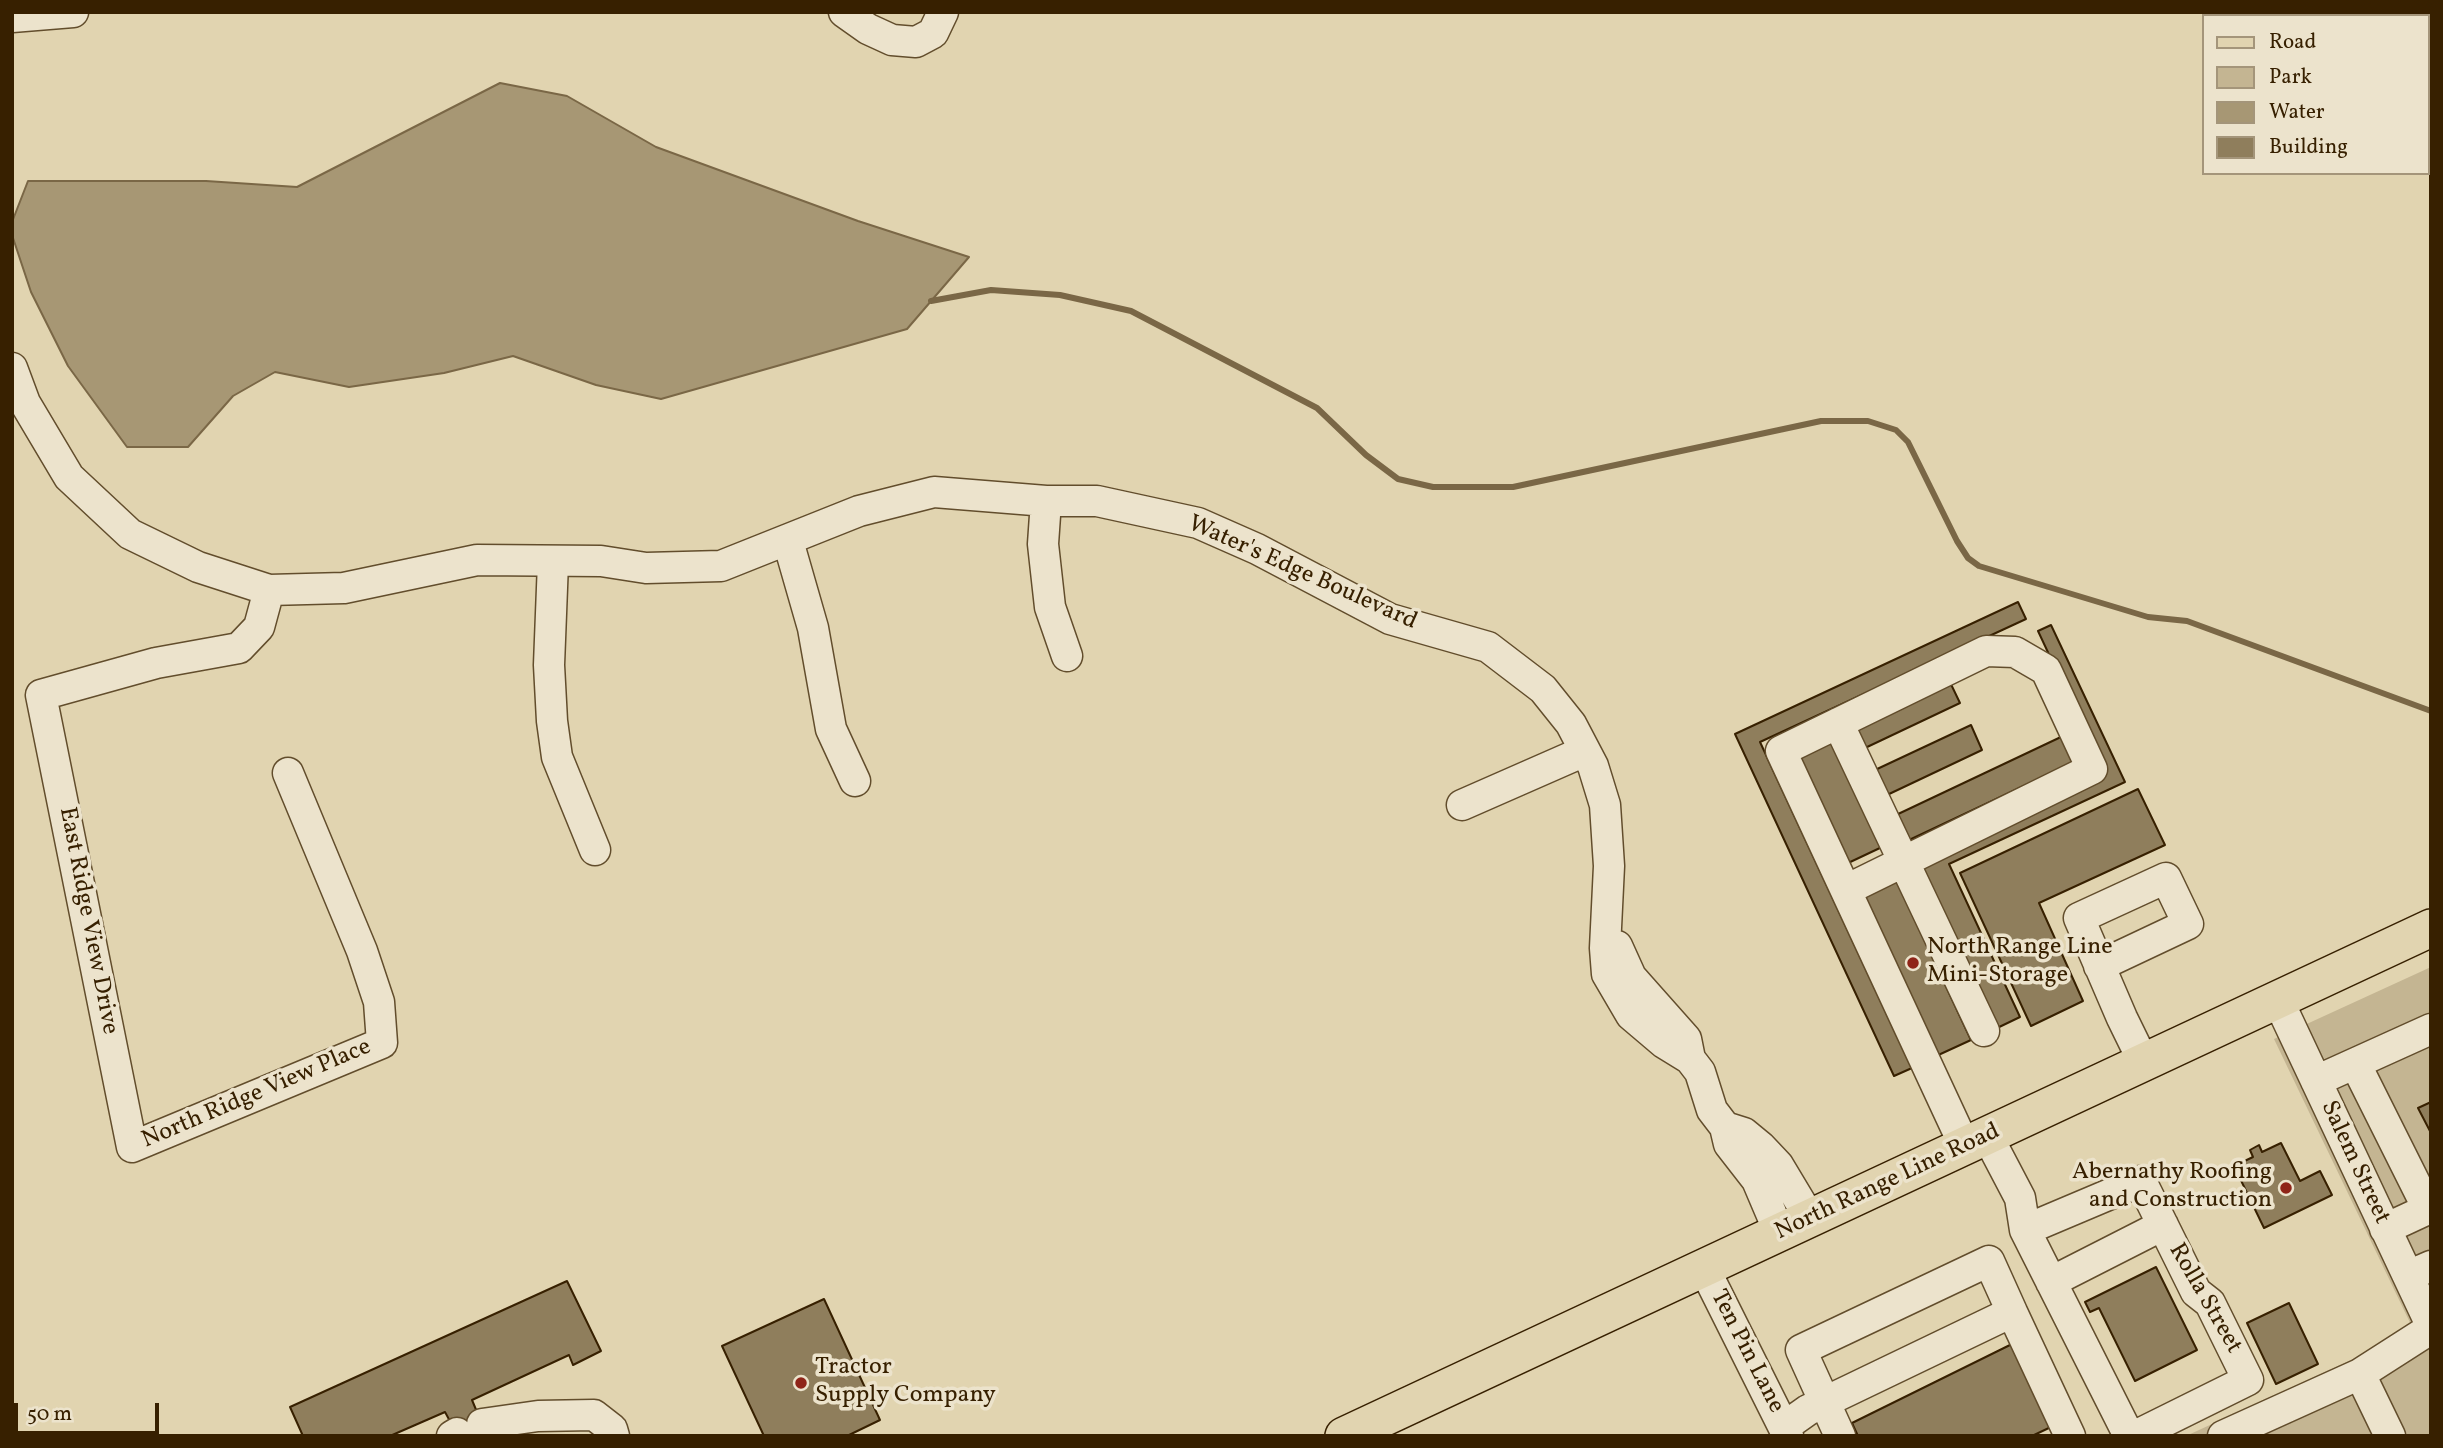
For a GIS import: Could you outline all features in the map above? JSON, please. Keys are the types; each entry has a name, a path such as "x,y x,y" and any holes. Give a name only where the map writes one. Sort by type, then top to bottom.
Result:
{"main road":[{"name":"North Range Line Road","path":"1344,1436 2431,928"}],"street":[{"path":"24,15 73,12"},
{"path":"844,12 867,29 892,40 916,42 938,22"},
{"name":"Water's Edge Boulevard","path":"12,368 25,403 69,477 130,534 198,567 269,590 344,588 477,560 601,561 646,568 721,566 859,511 934,492 1046,501 1097,501 1198,523 1282,561 1390,619 1488,647 1544,689 1571,724 1585,751 1605,805 1609,866 1605,948 1607,974 1630,1015 1664,1044 1690,1059 1700,1072 1712,1110 1725,1126 1728,1144 1796,1227"},
{"path":"1046,501 1043,544 1050,607 1066,656"},
{"path":"788,541 813,628 831,729 855,781"},
{"path":"553,562 549,665 557,757 595,850"},
{"name":"East Ridge View Drive","path":"132,1147 41,695 156,663 239,648 259,627 269,590"},
{"path":"1846,890 2092,769 2046,670 2015,652 1986,651 1781,751 1846,890 1976,1142 2020,1198 2025,1230 2129,1436"},
{"path":"1838,723 1984,1031"},
{"path":"1462,805 1585,751"},
{"name":"North Ridge View Place","path":"132,1147 382,1043 379,1002 362,951 288,773"},
{"path":"2099,966 2144,1063"},
{"name":"Salem Street","path":"2278,1000 2385,1229 2419,1271 2428,1329"},
{"path":"2316,1081 2431,1030"},
{"path":"2356,1065 2428,1209 2385,1229"},
{"name":"Rolla Street","path":"2025,1230 2141,1181 2196,1292 2210,1303 2248,1380 2135,1436"},
{"path":"2051,1282 2163,1225"},
{"path":"1840,1436 1801,1350 1989,1261 2070,1436"},
{"name":"Ten Pin Lane","path":"1704,1268 1786,1431"},
{"path":"1786,1431 1824,1402 2012,1312"},
{"path":"2223,1436 2360,1374 2428,1329"},
{"path":"2360,1374 2390,1436"},
{"path":"464,1431 531,1426 594,1415 612,1429 614,1436"}],"green space":[{"path":"2431,967 2431,1436 2186,1436 2414,1331 2274,1039"}],"water":[{"path":"500,83 567,96 656,147 858,221 969,257 907,329 661,399 596,385 513,356 444,373 349,387 275,372 233,396 188,447 127,447 68,366 31,292 12,235 12,222 28,181 206,181 297,187"}],"building":[{"path":"2018,602 2026,619 1760,742 1912,1068 1894,1076 1735,734"},
{"path":"2051,625 2125,782 1949,864 2020,1017 1993,1030 1914,860 2104,772 2038,631"},
{"path":"1948,678 1960,703 1865,748 1853,723"},
{"path":"1971,725 1982,750 1887,795 1875,770"},
{"path":"1830,733 1882,847 1846,864 1794,749"},
{"path":"2063,736 2075,762 1907,841 1896,815"},
{"path":"2138,789 2165,845 2039,903 2083,1001 2031,1026 1960,873"},
{"name":"North Range Line Mini-Storage","path":"1892,870 1971,1040 1934,1057 1856,886"},
{"path":"2431,1102 2431,1133 2418,1108"},
{"name":"Abernathy Roofing and Construction","path":"2281,1143 2300,1181 2320,1171 2332,1195 2264,1228 2234,1166 2253,1157 2250,1150 2259,1145 2262,1152"},
{"path":"2156,1267 2197,1350 2135,1381 2099,1308 2090,1312 2085,1302"},
{"path":"567,1281 601,1351 573,1365 569,1355 472,1400 487,1436 458,1436 445,1412 390,1436 303,1436 290,1407"},
{"name":"Tractor Supply Company","path":"824,1299 880,1420 847,1436 764,1436 722,1346"},
{"path":"2289,1303 2318,1364 2276,1384 2247,1323"},
{"path":"2012,1344 2053,1426 2032,1436 1858,1436 1852,1423"}],"waterway":[{"path":"931,301 991,290 1060,295 1131,311 1317,408 1366,455 1398,479 1433,487 1513,487 1821,421 1868,421 1896,430 1908,442 1957,541 1968,558 1979,566 2148,617 2187,621 2431,711"}],"place":[{"name":"North Range Line Mini-Storage","path":"1913,963"},
{"name":"Abernathy Roofing and Construction","path":"2286,1188"},
{"name":"Tractor Supply Company","path":"801,1383"}]}
